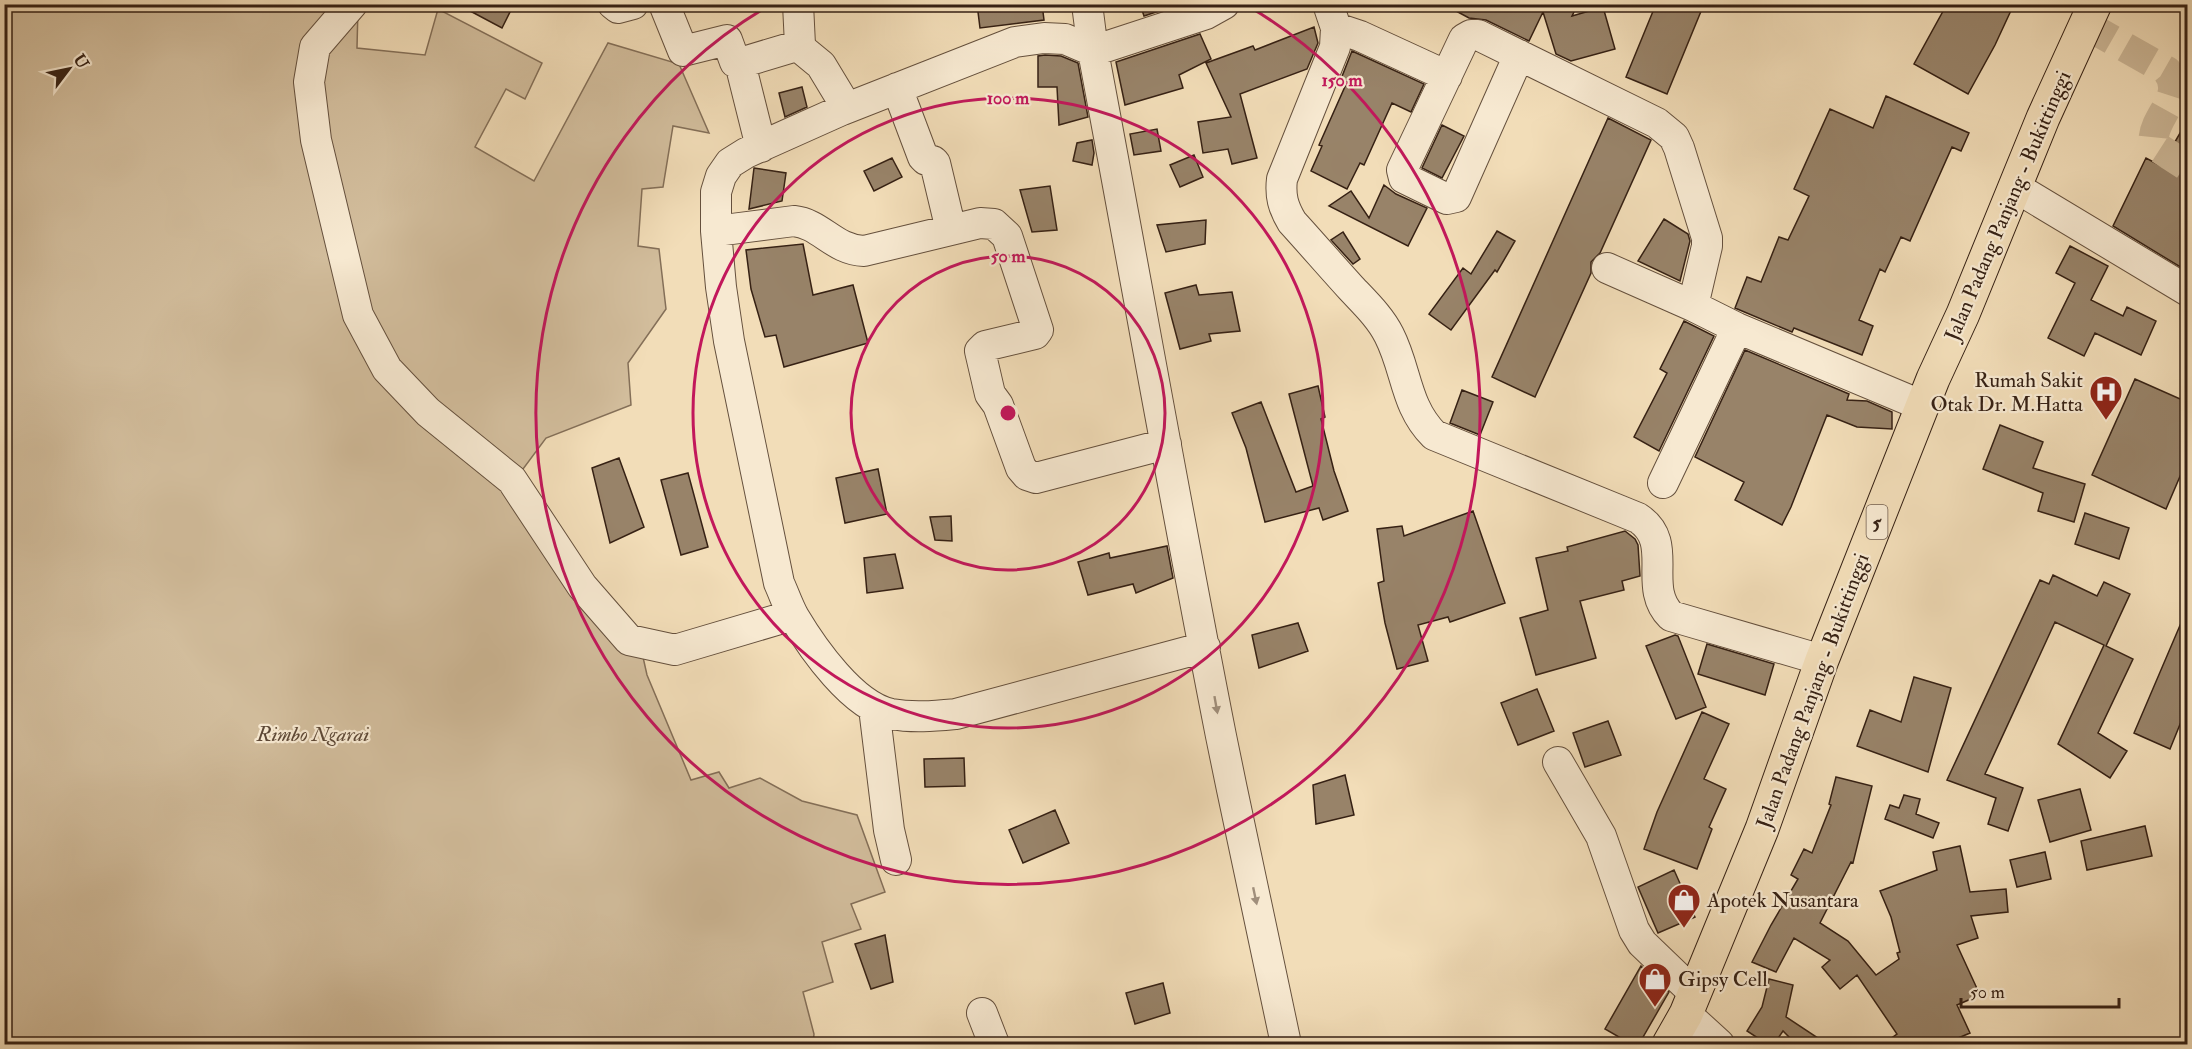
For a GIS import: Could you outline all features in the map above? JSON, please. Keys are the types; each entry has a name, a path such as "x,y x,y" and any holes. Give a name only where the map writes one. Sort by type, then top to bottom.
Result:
{"highway":[{"name":"Jalan Padang Panjang - Bukittinggi","path":"1670,1044 1690,1003 1762,829 1822,660 1933,379 1963,314 2043,118 2095,4"}],"street":[{"path":"352,4 315,47 309,82 316,140 358,315 387,369 428,412 512,480 582,586 629,640 675,650 793,615"},
{"path":"613,4 618,8 633,4"},
{"path":"664,4 683,51 727,40 735,62 740,63 800,45"},
{"path":"798,4 800,45 821,65 847,108"},
{"path":"1086,4 1221,734 1286,1044"},
{"path":"1205,647 956,714 920,717 890,714 874,708 848,687 812,645 793,615 779,583 729,341 716,231 716,192 721,176 730,163 761,147 847,108 1015,42 1044,38 1065,39 1093,51 1206,14 1224,4"},
{"path":"1332,16 1360,36 1447,76"},
{"path":"1332,16 1335,47 1282,179 1281,194 1284,208 1292,222 1376,316 1389,334 1413,406 1423,424 1434,435 1648,524 1654,533 1657,547 1659,600 1671,616 1822,660"},
{"path":"1519,55 1456,197 1447,199 1404,178 1402,170 1464,39 1471,35 1478,35 1519,55 1657,123 1674,137 1683,158 1707,238 1692,306"},
{"path":"740,63 761,147"},
{"path":"897,88 923,157 935,164 951,230"},
{"path":"2015,187 2187,291"},
{"path":"716,231 794,221 804,222 850,251 864,251 980,223 994,224 1007,236 1038,330 1035,334 985,346 980,351 990,394 998,405 1022,468 1028,475 1036,478 1166,444"},
{"path":"1607,268 1737,328 1923,405"},
{"path":"1663,483 1737,328"},
{"path":"874,708 889,830 896,860"},
{"path":"1558,762 1601,836 1634,930 1719,1044"},
{"path":"982,1013 994,1044"}],"green space":[{"name":"Rimbo Ngarai","path":"5,5 346,5 358,7 357,48 425,55 438,9 542,63 525,99 506,89 475,147 534,181 608,43 679,64 709,133 673,126 663,187 642,189 638,246 659,249 666,309 628,363 631,405 546,438 517,477 643,657 647,675 691,780 719,772 729,788 760,778 802,801 857,815 885,892 851,904 861,929 822,942 833,982 803,992 814,1034 813,1044 5,1044"}],"building":[{"path":"457,4 514,4 502,28"},
{"path":"977,4 1042,4 1044,20 980,28"},
{"path":"1140,4 1180,4 1144,16"},
{"path":"1443,4 1578,4 1572,16 1603,7 1615,49 1571,61 1556,54 1543,12 1529,41 1486,20 1469,18"},
{"path":"1656,4 1704,4 1667,94 1626,77"},
{"path":"1947,4 2014,4 1968,94 1914,64"},
{"path":"1314,27 1318,43 1307,69 1240,94 1257,158 1232,164 1228,149 1203,153 1198,122 1231,117 1206,63 1253,46 1255,50"},
{"path":"1200,34 1211,59 1179,75 1183,88 1125,105 1116,62"},
{"path":"1352,51 1424,84 1411,112 1392,103 1364,165 1360,163 1347,189 1311,171 1322,146 1319,145 1347,82 1341,79"},
{"path":"1038,56 1061,56 1078,63 1088,117 1059,125 1057,87 1038,87"},
{"path":"802,87 807,107 785,117 779,93"},
{"path":"1886,96 1969,133 1961,151 1952,147 1910,241 1901,237 1885,272 1880,269 1859,320 1873,326 1862,355 1794,328 1792,332 1735,308 1747,277 1761,282 1779,237 1788,240 1809,196 1794,189 1830,109 1873,128"},
{"path":"1608,118 1651,140 1600,253 1591,262 1591,273 1535,397 1492,377"},
{"path":"2187,121 2187,271 2113,226 2146,158 2161,166"},
{"path":"1442,125 1464,136 1442,178 1422,168"},
{"path":"1157,129 1161,151 1134,155 1130,134"},
{"path":"1092,140 1094,153 1092,165 1073,161 1077,143"},
{"path":"1194,155 1203,177 1180,187 1170,165"},
{"path":"892,158 902,177 874,191 864,171"},
{"path":"754,168 786,173 782,201 749,209"},
{"path":"1384,185 1396,194 1427,208 1408,246 1329,206 1351,191 1369,218"},
{"path":"1050,186 1057,230 1032,232 1020,190"},
{"path":"1664,219 1688,234 1690,241 1680,281 1638,261"},
{"path":"1206,220 1205,244 1166,252 1157,225"},
{"path":"1497,231 1515,241 1497,272 1495,270 1451,330 1429,314 1463,268 1471,274"},
{"path":"1343,232 1360,259 1353,264 1331,240"},
{"path":"803,244 813,295 853,285 868,343 784,367 776,335 765,337 751,289 746,250"},
{"path":"2070,246 2108,266 2091,300 2123,316 2127,307 2156,321 2141,355 2095,333 2084,356 2048,338 2075,283 2056,273"},
{"path":"1196,285 1199,295 1232,292 1240,331 1209,334 1211,341 1180,349 1165,293"},
{"path":"1684,321 1714,336 1659,451 1634,437 1667,373 1660,369"},
{"path":"1745,350 1849,394 1847,400 1867,401 1892,412 1892,429 1857,427 1827,415 1782,525 1735,500 1744,482 1695,457"},
{"path":"2135,379 2187,402 2187,460 2166,509 2092,475"},
{"path":"1318,386 1325,417 1321,419 1334,471 1348,511 1323,520 1319,508 1265,522 1246,448 1232,413 1261,402 1296,492 1313,486 1289,394"},
{"path":"1462,390 1493,402 1480,435 1450,423"},
{"path":"2000,425 2043,442 2033,468 2085,484 2074,522 2038,511 2043,493 1983,469"},
{"path":"619,458 644,527 610,543 592,468"},
{"path":"878,469 887,514 845,523 836,478"},
{"path":"688,473 708,547 681,555 661,480"},
{"path":"1473,511 1505,603 1450,622 1448,617 1418,625 1428,661 1397,669 1378,583 1384,581 1377,529 1402,526 1404,536"},
{"path":"2085,513 2129,528 2119,559 2075,544"},
{"path":"951,516 952,541 935,540 930,517"},
{"path":"1625,531 1635,539 1638,545 1640,576 1622,581 1624,590 1580,601 1596,658 1536,675 1520,618 1548,610 1536,558 1568,551 1567,547"},
{"path":"1167,546 1173,578 1136,593 1133,584 1088,595 1078,562 1109,553 1110,558"},
{"path":"895,554 903,588 867,593 864,558"},
{"path":"2053,575 2097,596 2104,582 2130,594 2106,646 2133,659 2098,733 2127,751 2110,778 2058,744 2104,645 2055,622 1985,774 2023,788 2008,831 1988,824 1996,798 1947,780 2040,580 2049,584"},
{"path":"2187,609 2187,707 2170,749 2134,733"},
{"path":"1298,623 1308,651 1259,668 1252,635"},
{"path":"1675,635 1678,636 1706,707 1676,719 1646,646"},
{"path":"1707,644 1774,664 1765,695 1698,674"},
{"path":"1914,677 1951,688 1928,772 1857,746 1870,710 1901,722"},
{"path":"1537,689 1554,731 1518,745 1501,703"},
{"path":"1702,712 1729,724 1704,779 1726,789 1709,827 1712,829 1697,869 1644,849 1657,812"},
{"path":"1608,721 1621,755 1585,767 1573,733"},
{"path":"964,758 965,786 925,787 924,759"},
{"path":"1345,775 1354,815 1316,824 1313,785"},
{"path":"1836,777 1872,786 1853,863 1851,862 1820,923 1848,941 1876,975 1899,959 1897,953 1900,952 1891,917 1880,891 1937,870 1933,852 1960,846 1970,892 2006,889 2008,912 1971,916 1978,938 1957,945 1980,995 1957,1005 1970,1033 1944,1044 1883,1044 1897,1034 1857,975 1840,989 1822,967 1830,960 1794,938 1776,972 1752,962 1798,879 1791,875 1804,849 1812,853 1831,805 1829,804"},
{"path":"2080,789 2091,830 2050,842 2038,800"},
{"path":"1904,795 1920,799 1916,814 1939,823 1933,838 1885,819 1890,805 1899,808"},
{"path":"1055,810 1069,843 1023,863 1009,830"},
{"path":"2145,826 2152,856 2087,870 2081,841"},
{"path":"2045,852 2051,879 2017,887 2010,860"},
{"path":"1674,870 1695,917 1658,933 1638,887"},
{"path":"885,935 893,982 871,989 855,944"},
{"path":"1641,966 1669,992 1639,1044 1631,1044 1605,1029"},
{"path":"1769,979 1793,985 1786,1017 1827,1044 1796,1044 1783,1031 1774,1044 1767,1044 1747,1031 1762,1007"},
{"path":"1163,983 1170,1013 1135,1024 1126,993"}],"tunnel":[{"path":"2086,25 2167,71 2173,90 2171,99 2157,126 2154,145 2188,167"}],"place":[{"name":"Rumah Sakit Otak Dr. M.Hatta","path":"2106,421"},
{"name":"Apotek Nusantara","path":"1684,929"},
{"name":"Gipsy Cell","path":"1655,1008"}]}
